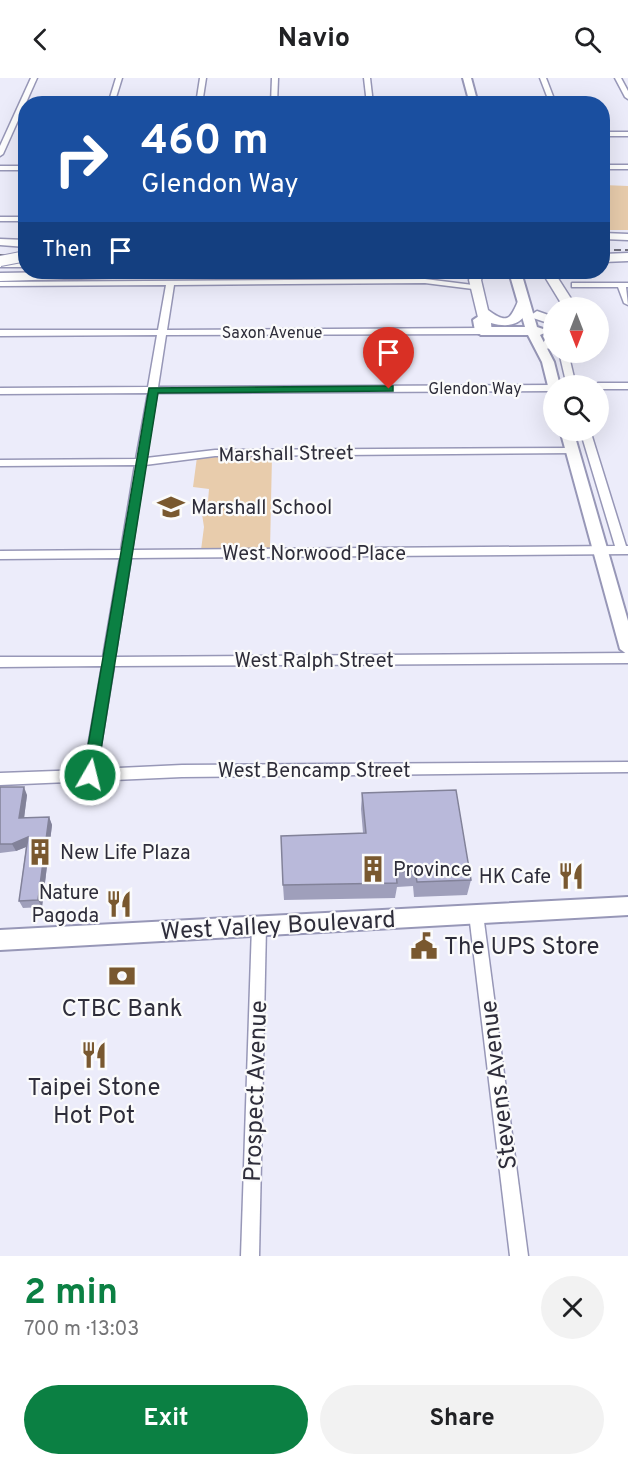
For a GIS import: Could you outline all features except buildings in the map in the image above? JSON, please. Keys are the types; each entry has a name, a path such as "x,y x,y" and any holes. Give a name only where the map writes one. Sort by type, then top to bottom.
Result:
{"highway":[{"path":"610,237 628,239"},
{"path":"610,240 628,239"},
{"path":"0,244 18,245"},
{"path":"610,247 628,246"},
{"path":"0,250 18,250"},
{"path":"610,253 628,253"},
{"path":"610,258 628,257"},
{"path":"0,264 18,258"},
{"path":"0,264 18,264"},
{"path":"0,277 18,276"},
{"path":"470,279 473,287"},
{"path":"475,279 484,313 484,331"},
{"path":"553,279 565,297"},
{"path":"559,279 568,297"},
{"path":"484,313 497,321 512,321 521,314 523,302"},
{"path":"537,315 543,317"}],"main road":[{"path":"467,78 472,96"},
{"path":"517,279 523,302 543,334"},
{"path":"527,279 543,333"},
{"path":"473,287 484,331"},
{"name":"Saxon Avenue","path":"484,331 543,336"},
{"path":"569,441 600,551 624,623 628,649"},
{"name":"West Valley Boulevard","path":"0,940 628,906"}],"street":[{"path":"26,96 34,78"},
{"path":"113,96 119,78"},
{"path":"200,96 203,78"},
{"path":"274,96 275,78"},
{"path":"367,78 369,96"},
{"path":"543,78 550,96"},
{"path":"618,78 628,97"},
{"path":"0,154 18,114"},
{"path":"610,134 628,134"},
{"path":"610,167 628,167"},
{"path":"0,168 18,168"},
{"path":"0,219 18,219"},
{"path":"0,284 425,281 473,287"},
{"path":"90,775 170,283"},
{"path":"574,285 624,285 628,303"},
{"name":"Saxon Avenue","path":"0,333 484,331"},
{"path":"609,386 628,386"},
{"name":"Glendon Way","path":"0,391 543,387"},
{"path":"589,441 625,551"},
{"name":"Marshall Street","path":"0,463 141,462 215,453 572,451"},
{"name":"West Norwood Place","path":"0,555 625,551"},
{"name":"West Ralph Street","path":"0,662 628,658"},
{"name":"West Bencamp Street","path":"0,779 182,771 628,767"},
{"name":"Stevens Avenue","path":"476,914 519,1256"},
{"name":"Prospect Avenue","path":"250,1256 259,926"}],"shaded area":[{"path":"610,185 628,186 628,230 610,230"},
{"path":"272,456 270,550 201,550 204,527 200,501 208,501 209,489 193,487 197,457"}],"railway":[{"path":"610,250 628,250"},
{"path":"0,255 18,256"}],"place":[{"name":"Marshall School","path":"171,507"},
{"name":"New Life Plaza","path":"40,852"},
{"name":"Province","path":"373,869"},
{"name":"HK Cafe","path":"571,876"},
{"name":"Nature Pagoda","path":"119,904"},
{"name":"The UPS Store","path":"424,946"},
{"name":"CTBC Bank","path":"122,976"},
{"name":"Taipei Stone Hot Pot","path":"94,1055"}],"route":[{"path":"90,775 153,390 389,389"}]}
